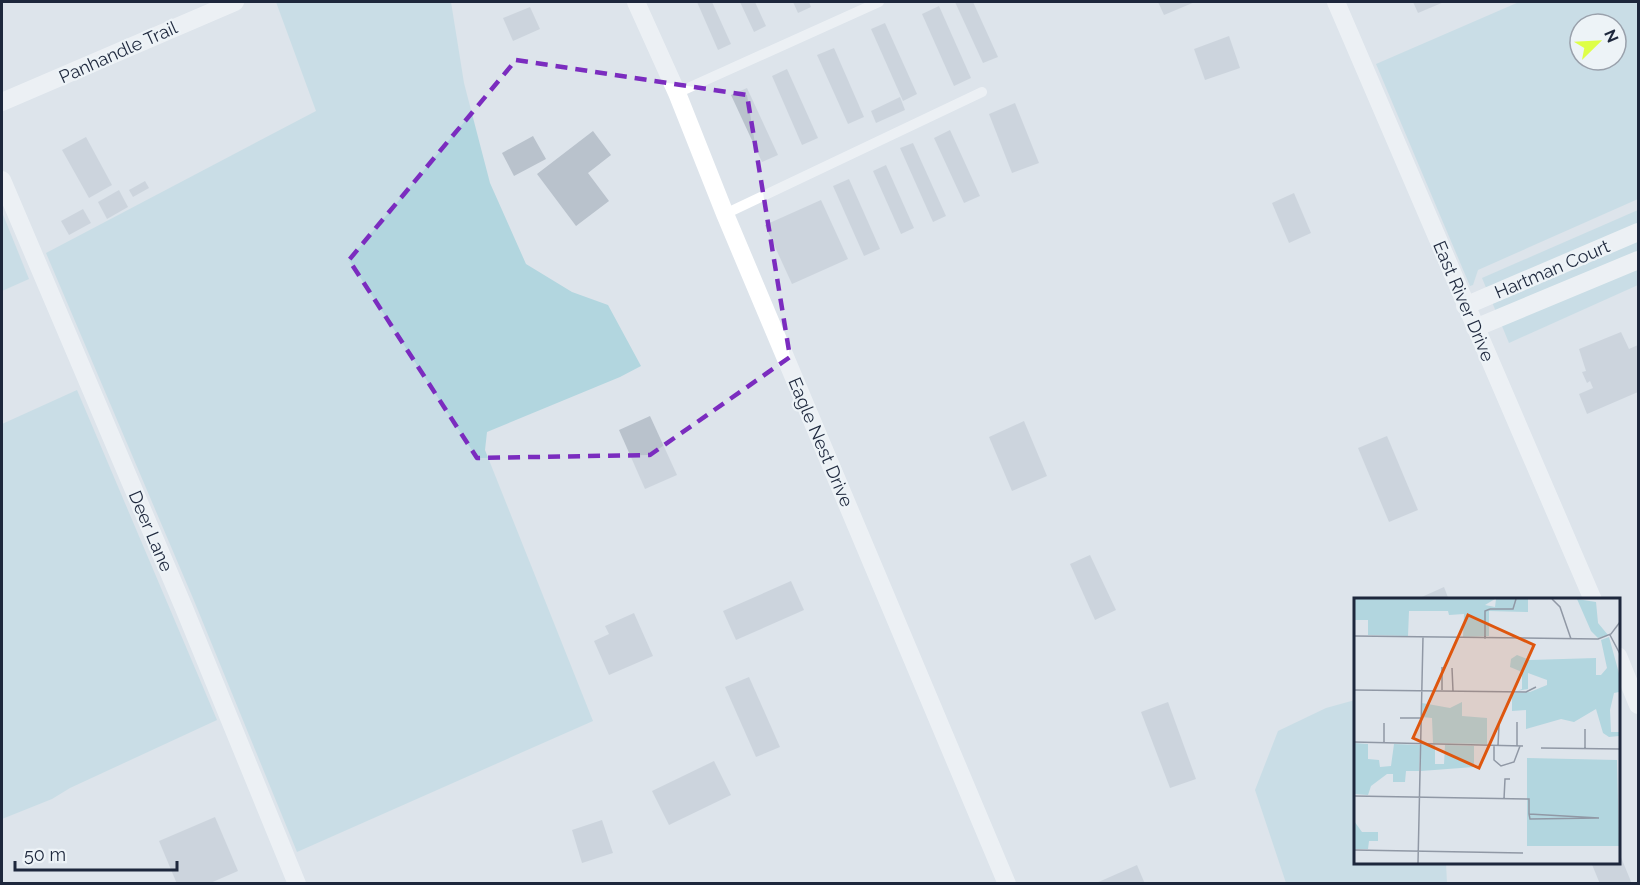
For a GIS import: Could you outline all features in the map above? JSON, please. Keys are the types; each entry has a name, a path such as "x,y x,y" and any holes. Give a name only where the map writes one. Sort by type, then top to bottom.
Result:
{"street":[{"name":"Panhandle Trail","path":"2,102 235,2"},
{"name":"Eagle Nest Drive","path":"636,2 677,93 1006,884"},
{"name":"East River Drive","path":"1336,2 1592,598"},
{"name":"Deer Lane","path":"2,180 184,608 297,884"},
{"name":"Hartman Court","path":"1465,306 1638,232"},
{"name":"Hartman Court","path":"1475,328 1638,260"},
{"path":"1619,661 1638,705"}],"lane":[{"path":"677,93 879,2"},
{"path":"725,213 982,92"}],"highlighted area":[{"path":"516,60 747,95 790,357 650,455 477,458 349,260"}],"shaded area":[{"path":"276,2 451,2 464,83 490,183 526,264 572,292 608,305 641,366 620,377 487,432 485,450 593,721 297,852 195,603 46,253 316,111"},
{"path":"1519,2 1638,2 1638,199 1478,270 1473,285 1470,286 1376,64"},
{"path":"1638,210 1638,285 1509,343 1482,278"},
{"path":"2,212 29,279 2,291"},
{"path":"77,390 217,720 70,788 52,799 2,819 2,424"},
{"path":"1354,700 1354,864 1446,864 1447,883 1286,883 1255,790 1278,731 1326,708"}],"building":[{"path":"697,2 712,2 731,44 718,50"},
{"path":"740,2 755,2 766,26 754,32"},
{"path":"793,2 809,2 811,7 798,13"},
{"path":"955,2 973,2 998,57 983,63"},
{"path":"1158,2 1195,2 1164,15"},
{"path":"1413,2 1444,2 1418,13"},
{"path":"939,6 971,78 954,86 922,14"},
{"path":"530,7 540,29 513,41 503,18"},
{"path":"885,23 917,94 903,101 871,29"},
{"path":"1229,36 1240,68 1205,80 1194,49"},
{"path":"834,48 864,117 848,124 817,55"},
{"path":"787,69 818,138 802,145 772,76"},
{"path":"747,88 778,155 762,162 731,95"},
{"path":"900,97 905,110 876,123 871,111"},
{"path":"1015,103 1039,163 1012,173 989,114"},
{"path":"950,130 980,196 964,203 934,138"},
{"path":"593,131 611,155 588,173 609,201 576,226 537,174"},
{"path":"533,136 546,159 514,176 502,153"},
{"path":"86,137 112,185 89,198 62,150"},
{"path":"913,143 946,216 933,222 900,148"},
{"path":"886,165 914,228 901,234 873,171"},
{"path":"849,179 880,249 864,256 833,186"},
{"path":"145,181 149,188 133,197 129,190"},
{"path":"119,190 128,207 107,219 98,202"},
{"path":"1294,193 1311,233 1289,243 1272,203"},
{"path":"821,200 848,259 792,284 765,225"},
{"path":"83,209 91,223 69,235 61,221"},
{"path":"1621,332 1629,349 1638,345 1638,392 1587,414 1579,394 1593,388 1590,381 1587,383 1582,372 1586,371 1579,349"},
{"path":"650,416 677,475 645,489 619,430"},
{"path":"1024,421 1047,476 1012,491 989,437"},
{"path":"1387,436 1418,510 1389,522 1358,448"},
{"path":"1090,555 1116,610 1095,620 1070,564"},
{"path":"791,581 804,610 736,640 723,611"},
{"path":"1444,587 1448,598 1419,598"},
{"path":"634,613 653,656 609,675 594,641 609,634 605,626"},
{"path":"749,677 780,747 756,757 725,687"},
{"path":"1168,702 1196,779 1170,788 1141,712"},
{"path":"714,761 731,795 669,825 652,791"},
{"path":"215,817 238,871 208,884 177,884 159,841"},
{"path":"602,820 613,853 582,863 572,830"},
{"path":"1619,852 1632,884 1600,884 1592,864 1619,864"},
{"path":"1137,865 1145,884 1094,884"}]}
